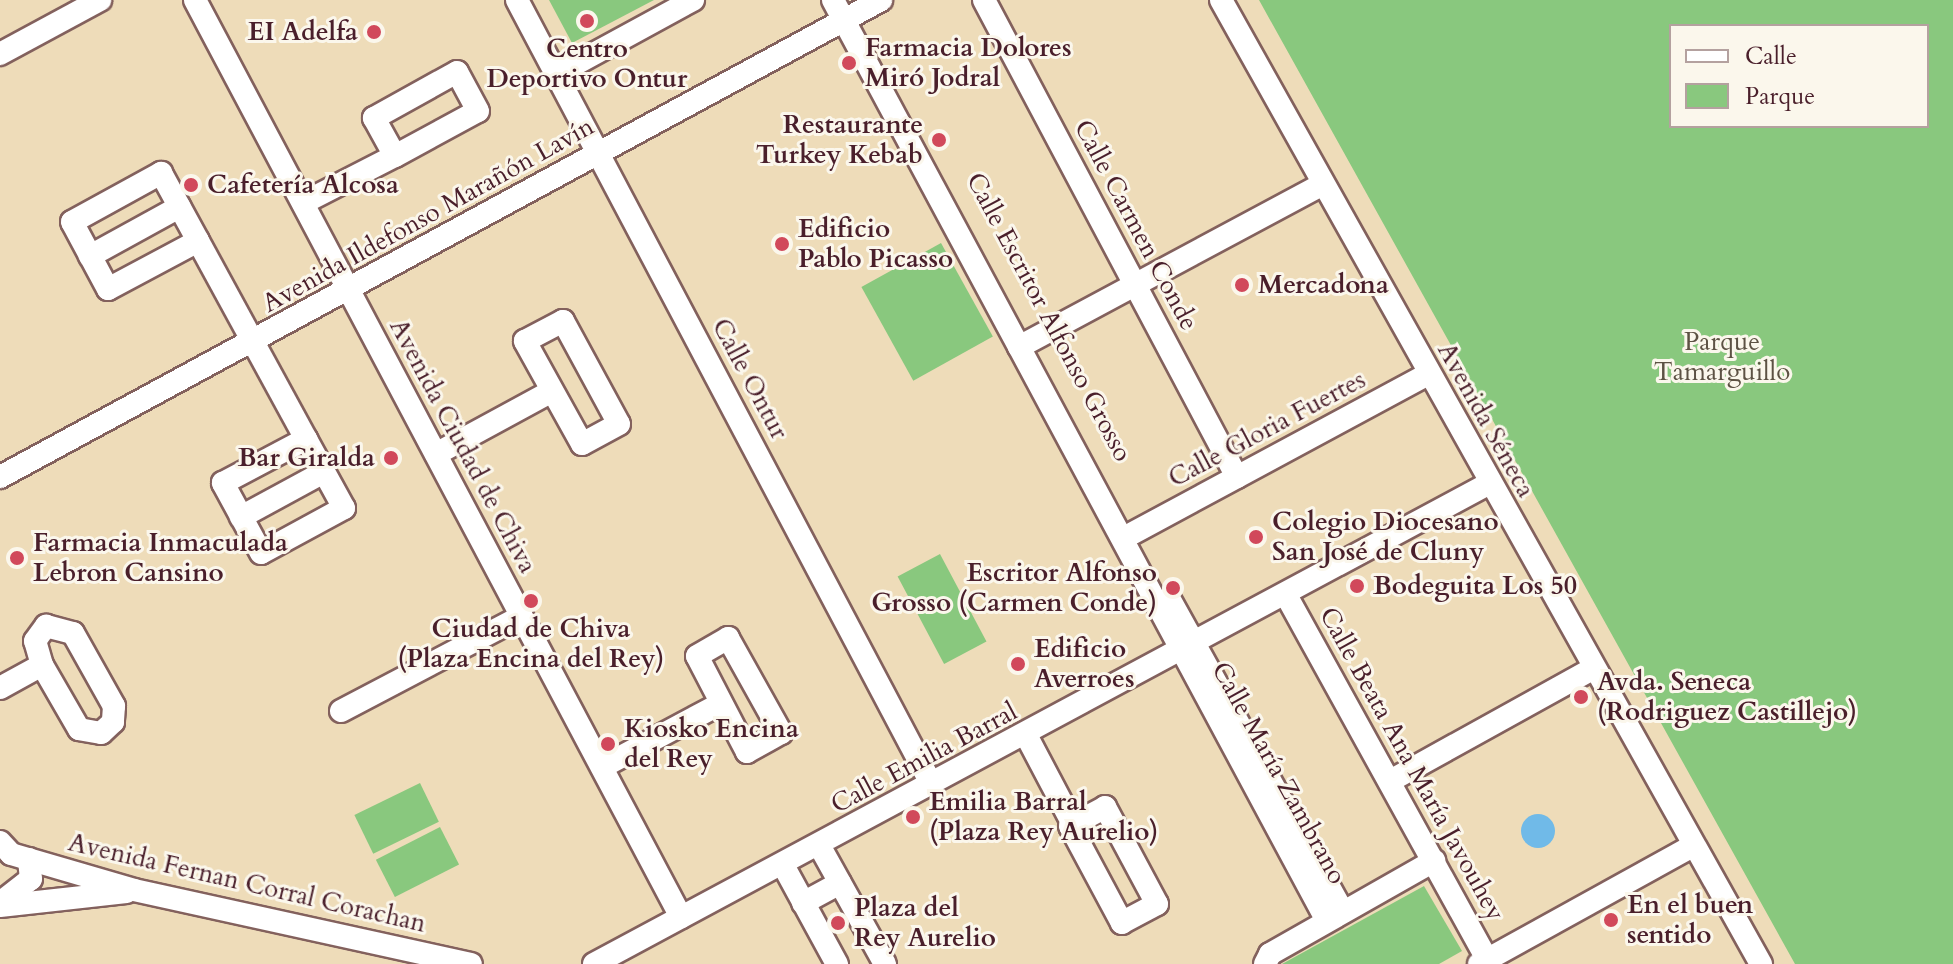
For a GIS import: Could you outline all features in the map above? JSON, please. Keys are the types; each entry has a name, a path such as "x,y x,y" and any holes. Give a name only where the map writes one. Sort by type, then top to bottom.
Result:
{"street":[{"path":"0,54 100,0"},
{"name":"Avenida Ciudad de Chiva","path":"195,0 681,917"},
{"name":"Calle Ontur","path":"517,0 932,785"},
{"path":"557,74 693,0"},
{"name":"Calle Escritor Alfonso Grosso","path":"833,0 848,12 1188,649"},
{"name":"Avenida Ildefonso Marañón Lavín","path":"0,477 599,154 848,12 881,0"},
{"name":"Calle Carmen Conde","path":"984,0 1138,283 1237,477"},
{"name":"Avenida Séneca","path":"1221,0 1691,847 1761,964"},
{"path":"303,203 395,156 478,111 457,72 374,118 395,156"},
{"path":"198,241 108,289 72,222 161,173 344,508 261,553 223,483 306,439"},
{"path":"1025,344 1323,184"},
{"path":"90,256 179,207"},
{"path":"563,321 619,424 582,444 552,391 525,341 563,321"},
{"name":"Calle Escritor Alfonso Grosso","path":"1025,344 1133,533 1188,649"},
{"name":"Calle Gloria Fuertes","path":"1133,533 1428,374"},
{"path":"436,454 552,391"},
{"path":"241,517 324,472"},
{"name":"Calle Emilia Barral","path":"594,964 1188,649 1488,484"},
{"name":"Calle Beata Ana María Javouhey","path":"1286,595 1434,861 1486,962"},
{"path":"341,711 522,616"},
{"path":"64,626 114,706 108,728 93,734 79,729 42,665 37,634 64,626"},
{"path":"728,638 781,733 747,752 720,704 697,656 728,638"},
{"name":"Calle María Zambrano","path":"1188,649 1335,917"},
{"path":"0,688 42,665"},
{"path":"1390,781 1592,669"},
{"path":"602,767 720,704"},
{"path":"1026,735 1122,923 1157,904 1105,807 1073,824"},
{"path":"819,845 885,964"},
{"path":"1486,962 1691,847"},
{"path":"0,904 31,879 13,852"},
{"name":"Avenida Fernan Corral Corachan","path":"13,852 134,890 471,964"},
{"path":"1265,964 1270,954 1434,861"},
{"path":"783,865 837,964"},
{"name":"Avenida Séneca","path":"1703,867 1744,964"},
{"path":"803,903 840,883"},
{"path":"0,904 134,890"}],"green space":[{"name":"Centro Deportivo Ontur","path":"549,0 654,0 572,43"},
{"name":"Parque Tamarguillo","path":"1259,0 1953,0 1953,964 1795,964"},
{"path":"941,243 993,337 913,381 861,287"},
{"path":"940,554 986,641 944,664 898,577"},
{"path":"420,783 439,822 373,854 354,815"},
{"path":"440,827 459,864 395,897 376,860"},
{"path":"1424,886 1462,951 1439,964 1282,964"}],"water":[{"path":"1538,814 1550,819 1555,831 1550,843 1538,848 1526,843 1521,831 1526,819"}],"place":[{"name":"Centro Deportivo Ontur","path":"587,21"},
{"name":"EI Adelfa","path":"374,32"},
{"name":"Farmacia Dolores Miró Jodral","path":"849,63"},
{"name":"Restaurante Turkey Kebab","path":"939,140"},
{"name":"Cafetería Alcosa","path":"191,185"},
{"name":"Edificio Pablo Picasso","path":"782,244"},
{"name":"Mercadona","path":"1242,285"},
{"name":"Bar Giralda","path":"391,458"},
{"name":"Colegio Diocesano San José de Cluny","path":"1256,537"},
{"name":"Farmacia Inmaculada Lebron Cansino","path":"17,558"},
{"name":"Bodeguita Los 50","path":"1357,586"},
{"name":"Escritor Alfonso Grosso (Carmen Conde)","path":"1173,588"},
{"name":"Ciudad de Chiva (Plaza Encina del Rey)","path":"531,601"},
{"name":"Edificio Averroes","path":"1018,664"},
{"name":"Avda. Seneca (Rodriguez Castillejo)","path":"1581,697"},
{"name":"Kiosko Encina del Rey","path":"608,744"},
{"name":"Emilia Barral (Plaza Rey Aurelio)","path":"913,817"},
{"name":"En el buen sentido","path":"1611,920"},
{"name":"Plaza del Rey Aurelio","path":"838,923"}]}
